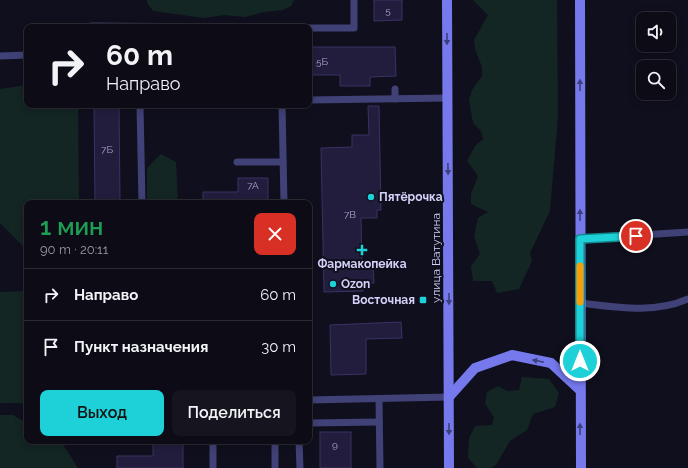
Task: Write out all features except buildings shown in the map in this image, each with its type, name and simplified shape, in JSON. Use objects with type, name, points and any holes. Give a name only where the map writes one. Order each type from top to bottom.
[{"type":"main road","name":"улица Ватутина","points":[[447,0],[449,468]]},
{"type":"main road","points":[[580,0],[581,468]]},
{"type":"main road","points":[[449,398],[475,368],[512,355],[551,363],[580,390]]},
{"type":"lane","points":[[312,28],[354,28],[354,0]]},
{"type":"lane","points":[[0,56],[24,55]]},
{"type":"lane","points":[[395,89],[395,99]]},
{"type":"lane","points":[[312,100],[448,98]]},
{"type":"lane","points":[[140,108],[142,200]]},
{"type":"lane","points":[[282,108],[284,200]]},
{"type":"lane","points":[[237,162],[283,162]]},
{"type":"lane","points":[[580,239],[688,232]]},
{"type":"lane","points":[[580,303],[621,307],[654,308],[676,304],[688,299]]},
{"type":"lane","points":[[312,400],[449,398]]},
{"type":"lane","points":[[379,399],[380,468]]},
{"type":"lane","points":[[312,423],[379,422]]},
{"type":"lane","points":[[213,444],[213,468]]},
{"type":"lane","points":[[275,444],[275,468]]},
{"type":"lane","points":[[299,444],[300,468]]},
{"type":"green space","points":[[147,0],[294,0],[291,6],[283,10],[264,12],[245,17],[224,15],[204,18],[153,11],[147,3]]},
{"type":"green space","points":[[473,0],[557,0],[558,117],[550,211],[530,253],[532,261],[519,289],[497,293],[492,281],[473,281],[471,266],[480,254],[474,236],[478,218],[488,212],[471,204],[471,194],[478,176],[467,161],[475,146],[483,139],[481,131],[473,123],[469,100],[472,90],[482,76],[482,67],[475,49],[474,40],[488,15]]},
{"type":"green space","points":[[24,85],[24,108],[78,108],[79,200],[24,200],[24,247],[0,223],[0,89]]},
{"type":"green space","points":[[161,154],[176,162],[178,200],[147,200],[147,168]]},
{"type":"green space","points":[[24,291],[24,403],[0,403],[0,292]]},
{"type":"green space","points":[[522,377],[549,379],[559,393],[555,407],[533,414],[527,430],[510,441],[496,465],[491,468],[477,468],[468,458],[469,438],[475,426],[492,425],[494,418],[485,403],[487,392],[498,386],[507,391],[519,390]]},
{"type":"green space","points":[[0,415],[13,415],[24,421],[24,444],[63,444],[78,468],[0,468]]},
{"type":"slow traffic","points":[[580,266],[580,302]]},
{"type":"place","name":"Пятёрочка","points":[[371,197]]},
{"type":"place","name":"Фармакопейка","points":[[362,250]]},
{"type":"place","name":"Ozon","points":[[333,284]]},
{"type":"place","name":"Восточная","points":[[423,300]]},
{"type":"route","points":[[580,361],[580,239],[636,236]]}]
